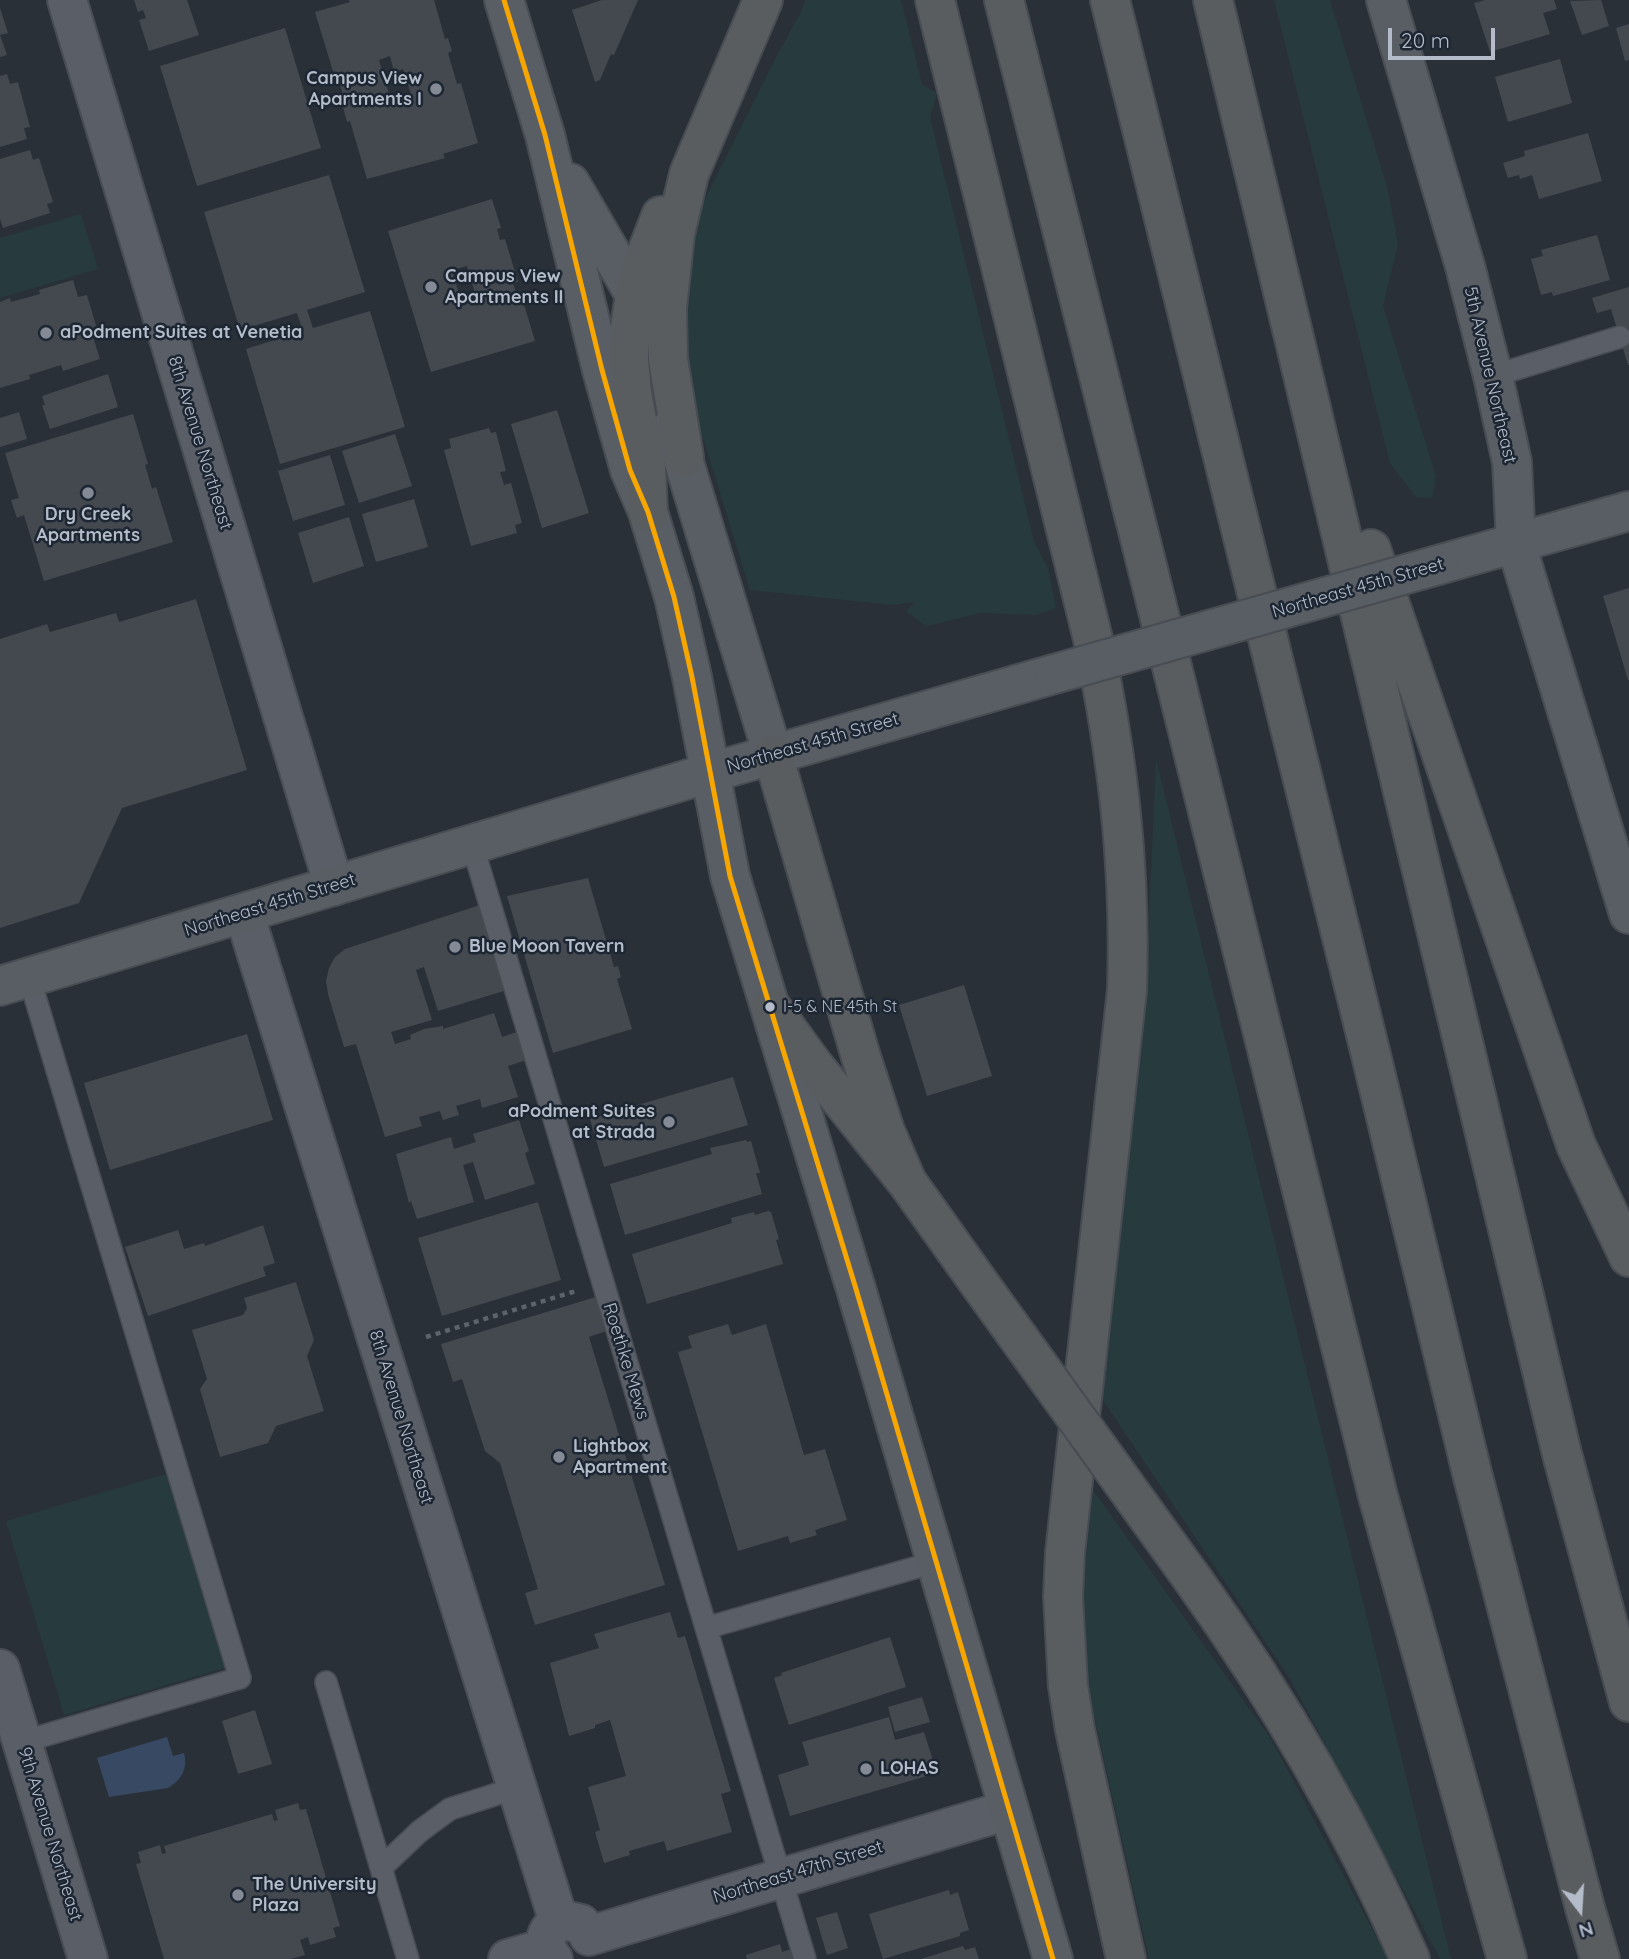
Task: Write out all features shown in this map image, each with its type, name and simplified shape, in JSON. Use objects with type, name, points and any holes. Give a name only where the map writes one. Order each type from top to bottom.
[{"type":"highway","points":[[684,457],[668,359],[667,308],[675,234],[689,174],[763,0]]},
{"type":"highway","points":[[935,0],[1093,639],[1107,704],[1123,816],[1129,932],[1127,990],[1065,1552],[1063,1597],[1065,1653],[1075,1731],[1126,1959]]},
{"type":"highway","points":[[1003,0],[1378,1496],[1507,1959]]},
{"type":"highway","points":[[1110,0],[1368,1041],[1472,1473],[1600,1959]]},
{"type":"highway","points":[[1213,0],[1562,1454],[1629,1702]]},
{"type":"highway","points":[[648,512],[646,468],[632,393],[629,360],[635,295],[657,222],[689,174]]},
{"type":"highway","points":[[1282,281],[1422,700],[1576,1145],[1629,1257]]},
{"type":"highway","points":[[773,755],[861,1057],[885,1130],[907,1182]]},
{"type":"highway","points":[[771,1007],[814,1066],[907,1182],[1194,1581],[1260,1678],[1321,1778],[1375,1882],[1410,1959]]},
{"type":"main road","points":[[504,0],[545,135],[602,370],[630,470],[648,512],[684,637],[730,876],[1053,1959]]},
{"type":"main road","name":"5th Avenue Northeast","points":[[1385,0],[1465,266],[1493,376],[1512,462],[1516,544],[1626,895]]},
{"type":"main road","points":[[545,135],[597,232],[635,295],[649,333],[661,393],[684,457],[773,755]]},
{"type":"main road","name":"Northeast 45th Street","points":[[14,982],[709,773],[1629,511]]},
{"type":"street","name":"8th Avenue Northeast","points":[[68,0],[334,886]]},
{"type":"street","name":"8th Avenue Northeast","points":[[244,913],[566,1945]]},
{"type":"street","name":"9th Avenue Northeast","points":[[0,1669],[88,1959]]},
{"type":"street","name":"Northeast 47th Street","points":[[508,1959],[566,1945],[781,1877],[1008,1810]]},
{"type":"lane","points":[[1493,376],[1620,337]]},
{"type":"lane","name":"Roethke Mews","points":[[472,844],[805,1959]]},
{"type":"lane","points":[[14,982],[240,1678],[22,1742]]},
{"type":"lane","points":[[706,1628],[936,1562]]},
{"type":"lane","points":[[326,1682],[408,1959]]},
{"type":"lane","points":[[381,1868],[420,1831],[450,1809],[516,1788]]},
{"type":"path","points":[[426,1337],[603,1283]]},
{"type":"green space","points":[[805,0],[901,0],[922,84],[937,93],[930,117],[1034,541],[1048,568],[1056,608],[1035,615],[980,613],[926,626],[906,611],[915,602],[893,605],[750,590],[695,412],[682,325],[692,225]]},
{"type":"green space","points":[[1274,0],[1330,0],[1388,190],[1398,244],[1383,306],[1436,476],[1432,498],[1416,497],[1390,463]]},
{"type":"green space","points":[[81,214],[98,269],[0,298],[0,238]]},
{"type":"green space","points":[[1156,759],[1451,1959],[1440,1959],[1289,1677],[1096,1390],[1147,963]]},
{"type":"green space","points":[[166,1474],[225,1668],[64,1715],[6,1521]]},
{"type":"green space","points":[[1093,1490],[1271,1739],[1388,1959],[1149,1959],[1086,1680],[1083,1585]]},
{"type":"water","points":[[167,1737],[173,1756],[184,1753],[183,1773],[177,1781],[168,1788],[109,1797],[97,1758]]},
{"type":"building","points":[[134,0],[187,0],[199,35],[149,51],[139,20],[146,18],[143,10],[138,12]]},
{"type":"building","name":"Campus View Apartments I","points":[[349,0],[434,0],[445,39],[448,38],[452,51],[448,53],[457,84],[461,83],[478,143],[443,154],[445,158],[367,179],[350,121],[347,122],[343,107],[346,106],[338,77],[335,78],[315,12],[350,2]],"holes":[[[390,56],[394,72],[403,69],[411,94],[391,100],[379,60]]]},
{"type":"building","points":[[602,0],[638,0],[614,55],[611,54],[600,80],[595,82],[572,10]]},
{"type":"building","points":[[1485,0],[1554,0],[1557,9],[1543,13],[1550,34],[1490,52],[1474,3]]},
{"type":"building","points":[[1601,0],[1609,26],[1582,35],[1570,1]]},
{"type":"building","points":[[0,8],[8,33],[0,35]]},
{"type":"building","points":[[1629,24],[1629,60],[1625,61],[1616,28]]},
{"type":"building","points":[[285,28],[321,148],[197,186],[160,66]]},
{"type":"building","points":[[0,35],[7,55],[0,57]]},
{"type":"building","points":[[1560,59],[1572,103],[1508,122],[1495,77]]},
{"type":"building","points":[[7,74],[10,84],[18,82],[30,127],[24,128],[27,139],[0,147],[0,76]]},
{"type":"building","points":[[1588,133],[1602,181],[1539,199],[1532,175],[1520,179],[1519,175],[1508,178],[1503,163],[1525,156],[1524,151]]},
{"type":"building","points":[[30,150],[33,160],[39,158],[53,202],[47,204],[50,213],[3,228],[0,219],[0,159]]},
{"type":"building","points":[[329,175],[365,292],[307,310],[313,328],[370,311],[405,427],[280,464],[246,349],[303,331],[297,313],[240,330],[204,212]]},
{"type":"building","name":"Campus View Apartments II","points":[[492,199],[501,228],[497,229],[500,240],[505,239],[518,282],[513,283],[516,293],[520,291],[535,341],[431,372],[388,231]],"holes":[[[467,266],[477,300],[462,304],[452,270]]]},
{"type":"building","points":[[1597,235],[1610,280],[1553,296],[1552,292],[1541,295],[1531,259],[1543,256],[1541,250]]},
{"type":"building","name":"aPodment Suites at Venetia","points":[[73,280],[78,297],[87,295],[97,329],[91,331],[100,359],[63,371],[61,365],[29,375],[30,379],[0,388],[0,302],[10,298],[11,302],[40,294],[39,290]]},
{"type":"building","points":[[1629,287],[1628,365],[1611,309],[1597,313],[1592,298]]},
{"type":"building","points":[[108,374],[118,407],[50,429],[42,405],[45,405],[42,396]]},
{"type":"building","points":[[557,410],[589,513],[542,528],[511,424]]},
{"type":"building","points":[[19,412],[27,439],[0,447],[0,418]]},
{"type":"building","name":"Dry Creek Apartments","points":[[133,414],[148,464],[145,465],[152,489],[156,487],[173,542],[44,581],[24,515],[17,518],[11,500],[19,498],[5,453]]},
{"type":"building","points":[[489,428],[491,433],[496,432],[506,471],[500,472],[504,485],[511,483],[522,523],[515,525],[517,533],[471,546],[444,450],[451,448],[449,439]]},
{"type":"building","points":[[395,434],[412,486],[359,503],[342,451]]},
{"type":"building","points":[[330,455],[345,505],[293,521],[278,471]]},
{"type":"building","points":[[414,499],[428,547],[376,562],[362,514]]},
{"type":"building","points":[[349,517],[364,566],[313,583],[298,533]]},
{"type":"building","points":[[1629,588],[1629,680],[1628,680],[1603,596]]},
{"type":"building","points":[[196,599],[247,770],[122,808],[79,903],[0,928],[0,639],[47,624],[50,632],[116,613],[119,622]]},
{"type":"building","points":[[588,878],[614,967],[618,966],[621,977],[617,979],[632,1029],[553,1053],[507,896]]},
{"type":"building","points":[[480,905],[507,990],[438,1011],[424,967],[416,970],[432,1020],[391,1032],[395,1044],[411,1039],[410,1035],[424,1029],[443,1026],[443,1029],[494,1013],[502,1037],[517,1032],[526,1060],[508,1066],[518,1097],[482,1108],[480,1099],[456,1106],[459,1115],[443,1120],[440,1111],[419,1117],[422,1126],[385,1137],[356,1044],[344,1047],[328,994],[326,981],[329,968],[335,957],[345,949]]},
{"type":"building","points":[[964,985],[992,1076],[927,1096],[899,1005]]},
{"type":"building","points":[[247,1034],[273,1120],[110,1170],[84,1083]]},
{"type":"building","name":"aPodment Suites at Strada","points":[[733,1077],[748,1125],[604,1167],[590,1119]]},
{"type":"building","points":[[519,1120],[529,1151],[525,1153],[535,1184],[485,1200],[473,1162],[463,1165],[474,1202],[417,1219],[411,1201],[409,1203],[396,1154],[451,1137],[454,1149],[476,1142],[473,1134]]},
{"type":"building","points":[[751,1141],[760,1173],[756,1173],[762,1194],[625,1235],[610,1184],[712,1154],[710,1148]]},
{"type":"building","points":[[538,1202],[561,1280],[442,1316],[418,1238]]},
{"type":"building","points":[[771,1212],[779,1239],[776,1240],[783,1264],[647,1304],[632,1254],[732,1223],[731,1218]]},
{"type":"building","points":[[263,1225],[275,1263],[263,1267],[266,1276],[148,1316],[125,1247],[178,1230],[184,1249],[204,1243],[205,1246]]},
{"type":"building","points":[[296,1282],[314,1340],[307,1356],[324,1411],[276,1426],[268,1443],[220,1457],[200,1389],[207,1379],[192,1330],[243,1315],[247,1308],[244,1298]]},
{"type":"building","name":"Lightbox Apartment","points":[[599,1296],[609,1330],[589,1337],[665,1585],[535,1625],[525,1593],[538,1589],[500,1463],[485,1451],[462,1379],[453,1382],[441,1344]]},
{"type":"building","points":[[728,1324],[732,1335],[766,1324],[804,1455],[825,1449],[847,1520],[815,1530],[817,1535],[790,1543],[788,1536],[738,1551],[678,1352],[692,1348],[688,1336]]},
{"type":"building","points":[[670,1612],[678,1638],[685,1636],[731,1791],[721,1794],[732,1832],[667,1851],[664,1841],[629,1851],[630,1855],[604,1863],[595,1832],[600,1830],[588,1787],[626,1776],[610,1720],[569,1736],[550,1663],[599,1648],[594,1634]]},
{"type":"building","points":[[890,1637],[906,1687],[789,1725],[774,1678],[782,1675],[781,1673]]},
{"type":"building","points":[[922,1697],[930,1722],[895,1732],[888,1707]]},
{"type":"building","points":[[255,1710],[272,1764],[238,1774],[222,1721]]},
{"type":"building","name":"LOHAS","points":[[889,1717],[895,1740],[924,1732],[937,1773],[790,1816],[778,1775],[809,1765],[802,1742]]},
{"type":"building","name":"The University Plaza","points":[[298,1803],[300,1810],[306,1809],[340,1926],[333,1928],[336,1937],[310,1945],[308,1937],[300,1940],[305,1955],[291,1959],[164,1959],[136,1864],[141,1863],[138,1852],[160,1845],[162,1854],[166,1853],[164,1846],[272,1814],[274,1821],[278,1820],[275,1810]]},
{"type":"building","points":[[949,1890],[950,1895],[958,1892],[969,1930],[960,1933],[960,1936],[883,1959],[869,1914]]},
{"type":"building","points":[[837,1912],[848,1948],[827,1955],[816,1918]]},
{"type":"building","points":[[780,1944],[782,1952],[798,1947],[802,1959],[747,1959],[746,1955]]},
{"type":"building","points":[[963,1946],[965,1950],[975,1947],[979,1959],[921,1959]]},
{"type":"transit line","points":[[504,0],[545,135],[602,370],[630,470],[648,512],[674,597],[730,876],[856,1289],[1053,1959]]},
{"type":"place","name":"Campus View Apartments I","points":[[436,89]]},
{"type":"place","name":"Campus View Apartments II","points":[[431,287]]},
{"type":"place","name":"aPodment Suites at Venetia","points":[[46,333]]},
{"type":"place","name":"Dry Creek Apartments","points":[[88,493]]},
{"type":"place","name":"Blue Moon Tavern","points":[[455,947]]},
{"type":"place","name":"I-5 & NE 45th St","points":[[770,1007]]},
{"type":"place","name":"aPodment Suites at Strada","points":[[669,1122]]},
{"type":"place","name":"Lightbox Apartment","points":[[559,1457]]},
{"type":"place","name":"LOHAS","points":[[866,1769]]},
{"type":"place","name":"The University Plaza","points":[[238,1895]]}]
